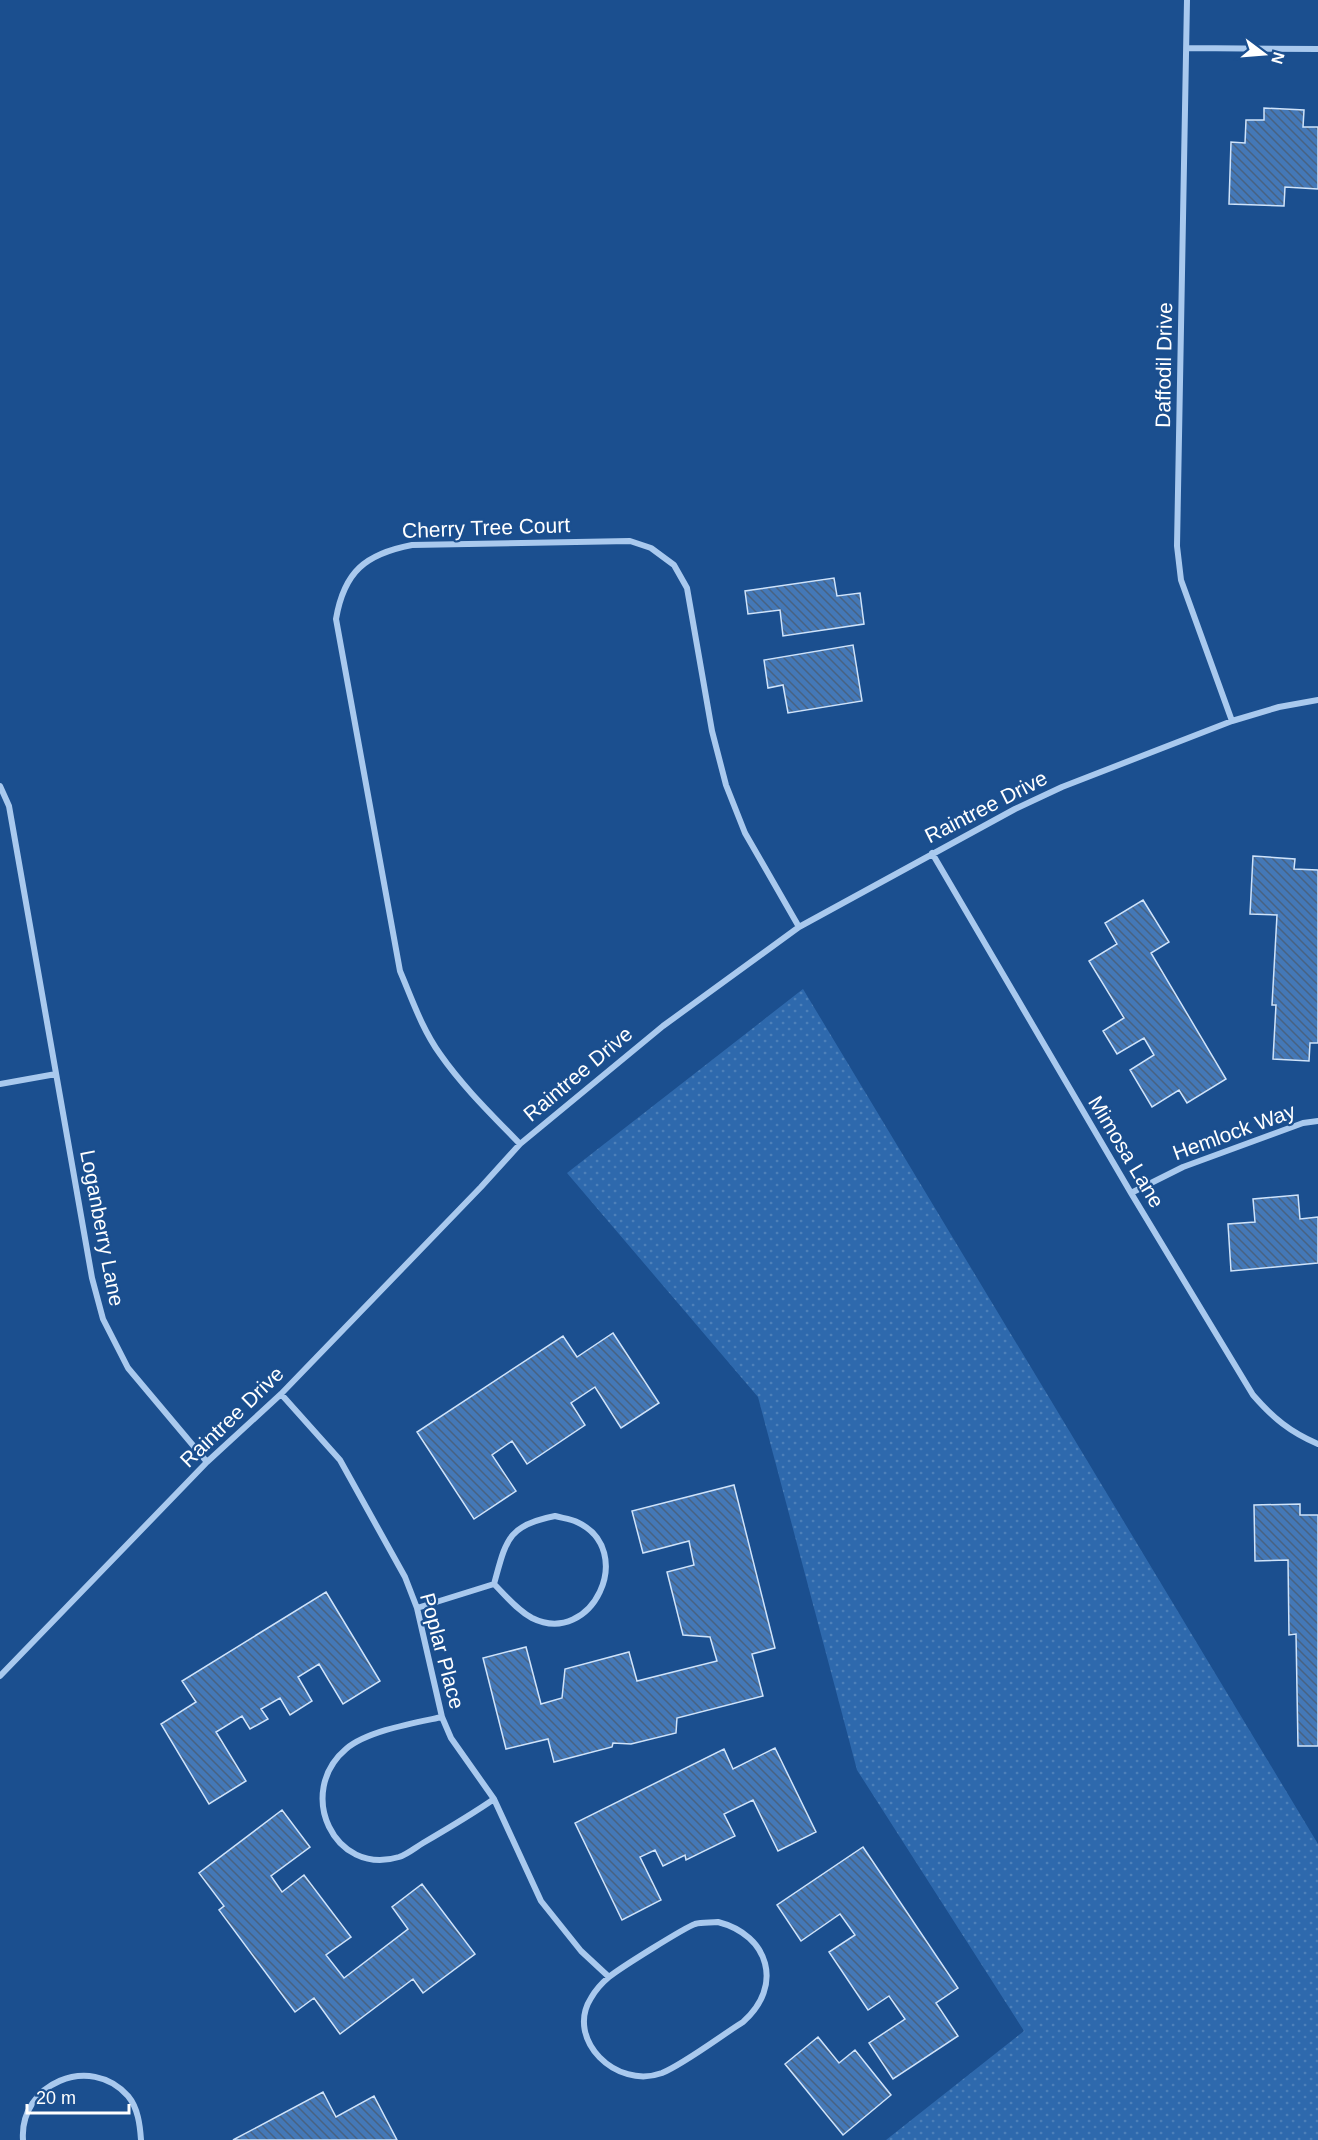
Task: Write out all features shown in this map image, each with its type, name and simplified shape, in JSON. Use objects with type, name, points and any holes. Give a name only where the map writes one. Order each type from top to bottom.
[{"type":"street","name":"Daffodil Drive","points":[[1187,0],[1177,546],[1181,580],[1232,721]]},
{"type":"street","points":[[1187,48],[1318,49]]},
{"type":"street","name":"Cherry Tree Court","points":[[520,1144],[469,1092],[439,1054],[421,1021],[400,971],[336,619],[340,596],[351,576],[368,560],[389,549],[412,545],[630,541],[651,548],[674,565],[687,588],[712,731],[726,785],[745,833],[799,927]]},
{"type":"street","name":"Raintree Drive","points":[[0,1676],[207,1462],[281,1394],[482,1187],[520,1144],[663,1026],[799,927],[1015,809],[1062,787],[1232,721],[1318,700]]},
{"type":"street","name":"Loganberry Lane","points":[[0,786],[9,806],[92,1278],[103,1319],[128,1368],[207,1462]]},
{"type":"street","name":"Mimosa Lane","points":[[932,854],[1131,1193],[1253,1395],[1273,1418],[1293,1433],[1318,1444]]},
{"type":"street","points":[[0,1084],[56,1074]]},
{"type":"street","name":"Hemlock Way","points":[[1131,1193],[1184,1167],[1303,1123],[1318,1121]]},
{"type":"street","name":"Poplar Place","points":[[281,1394],[340,1461],[405,1577],[417,1608],[441,1717],[451,1738],[494,1799],[541,1901],[581,1951],[609,1977]]},
{"type":"street","points":[[555,1516],[578,1522],[592,1533],[602,1548],[606,1566],[604,1588],[591,1608],[572,1620],[549,1623],[534,1619],[519,1609],[494,1584],[504,1545],[516,1530],[531,1520],[555,1516]]},
{"type":"street","points":[[417,1608],[494,1584]]},
{"type":"street","points":[[441,1717],[360,1740],[346,1749],[328,1769],[322,1786],[322,1805],[326,1823],[339,1843],[359,1855],[376,1859],[400,1857],[494,1799]]},
{"type":"street","points":[[718,1922],[735,1927],[754,1941],[765,1962],[767,1979],[764,1996],[755,2012],[743,2022],[662,2073],[638,2077],[615,2071],[600,2060],[590,2045],[585,2028],[586,2010],[590,1998],[609,1977],[694,1924],[718,1922]]},
{"type":"street","points":[[23,2140],[22,2131],[29,2109],[43,2090],[58,2080],[88,2075],[110,2081],[128,2096],[138,2116],[141,2140]]},
{"type":"shaded area","points":[[803,989],[1318,1844],[1318,2140],[886,2140],[1024,2031],[857,1770],[758,1397],[567,1173]]},
{"type":"building","points":[[1264,108],[1304,110],[1303,127],[1318,127],[1318,189],[1285,187],[1284,206],[1229,204],[1231,142],[1245,143],[1246,120],[1264,120]]},
{"type":"building","points":[[834,578],[837,596],[860,593],[864,624],[783,636],[780,610],[748,614],[745,591]]},
{"type":"building","points":[[853,645],[862,701],[788,713],[783,685],[768,688],[764,660]]},
{"type":"building","points":[[1253,856],[1295,859],[1294,869],[1318,870],[1318,1043],[1310,1043],[1309,1061],[1273,1059],[1276,1005],[1272,1005],[1277,915],[1250,914]]},
{"type":"building","points":[[1143,900],[1169,942],[1151,953],[1226,1079],[1187,1103],[1179,1090],[1152,1107],[1130,1070],[1154,1055],[1144,1038],[1117,1054],[1103,1031],[1124,1018],[1089,961],[1117,944],[1105,923]]},
{"type":"building","points":[[1298,1195],[1300,1219],[1318,1217],[1318,1263],[1231,1271],[1228,1224],[1255,1222],[1253,1199]]},
{"type":"building","points":[[613,1333],[659,1403],[621,1428],[595,1387],[571,1403],[585,1425],[527,1464],[512,1441],[492,1455],[516,1491],[474,1519],[417,1432],[563,1336],[577,1357]]},
{"type":"building","points":[[734,1485],[775,1648],[752,1654],[763,1696],[677,1718],[676,1733],[631,1744],[613,1743],[612,1747],[554,1762],[548,1739],[506,1749],[483,1658],[526,1647],[541,1704],[562,1698],[565,1669],[629,1652],[637,1681],[717,1661],[710,1637],[683,1635],[667,1572],[694,1565],[689,1541],[643,1553],[632,1511]]},
{"type":"building","points":[[1300,1504],[1300,1515],[1318,1515],[1318,1746],[1298,1746],[1296,1634],[1289,1635],[1288,1560],[1255,1561],[1254,1505]]},
{"type":"building","points":[[326,1592],[380,1681],[343,1704],[319,1664],[298,1677],[312,1701],[290,1715],[280,1698],[261,1709],[268,1719],[250,1729],[242,1716],[216,1732],[246,1781],[209,1804],[161,1724],[196,1702],[182,1681]]},
{"type":"building","points":[[775,1748],[816,1832],[778,1851],[753,1800],[724,1814],[735,1836],[686,1860],[685,1855],[663,1866],[655,1850],[640,1857],[661,1900],[622,1920],[575,1823],[724,1749],[733,1769]]},
{"type":"building","points":[[282,1810],[310,1847],[271,1876],[282,1892],[304,1875],[351,1937],[326,1955],[344,1978],[408,1929],[392,1907],[422,1884],[475,1954],[423,1993],[413,1979],[340,2034],[314,1998],[295,2012],[219,1910],[224,1906],[199,1873]]},
{"type":"building","points":[[863,1847],[958,1988],[936,2003],[958,2036],[893,2079],[869,2043],[905,2019],[889,1996],[868,2010],[829,1952],[855,1935],[840,1914],[801,1941],[777,1905]]},
{"type":"building","points":[[818,2037],[839,2063],[855,2050],[891,2095],[843,2135],[785,2064]]},
{"type":"building","points":[[323,2092],[336,2117],[374,2096],[397,2140],[233,2140]]}]
